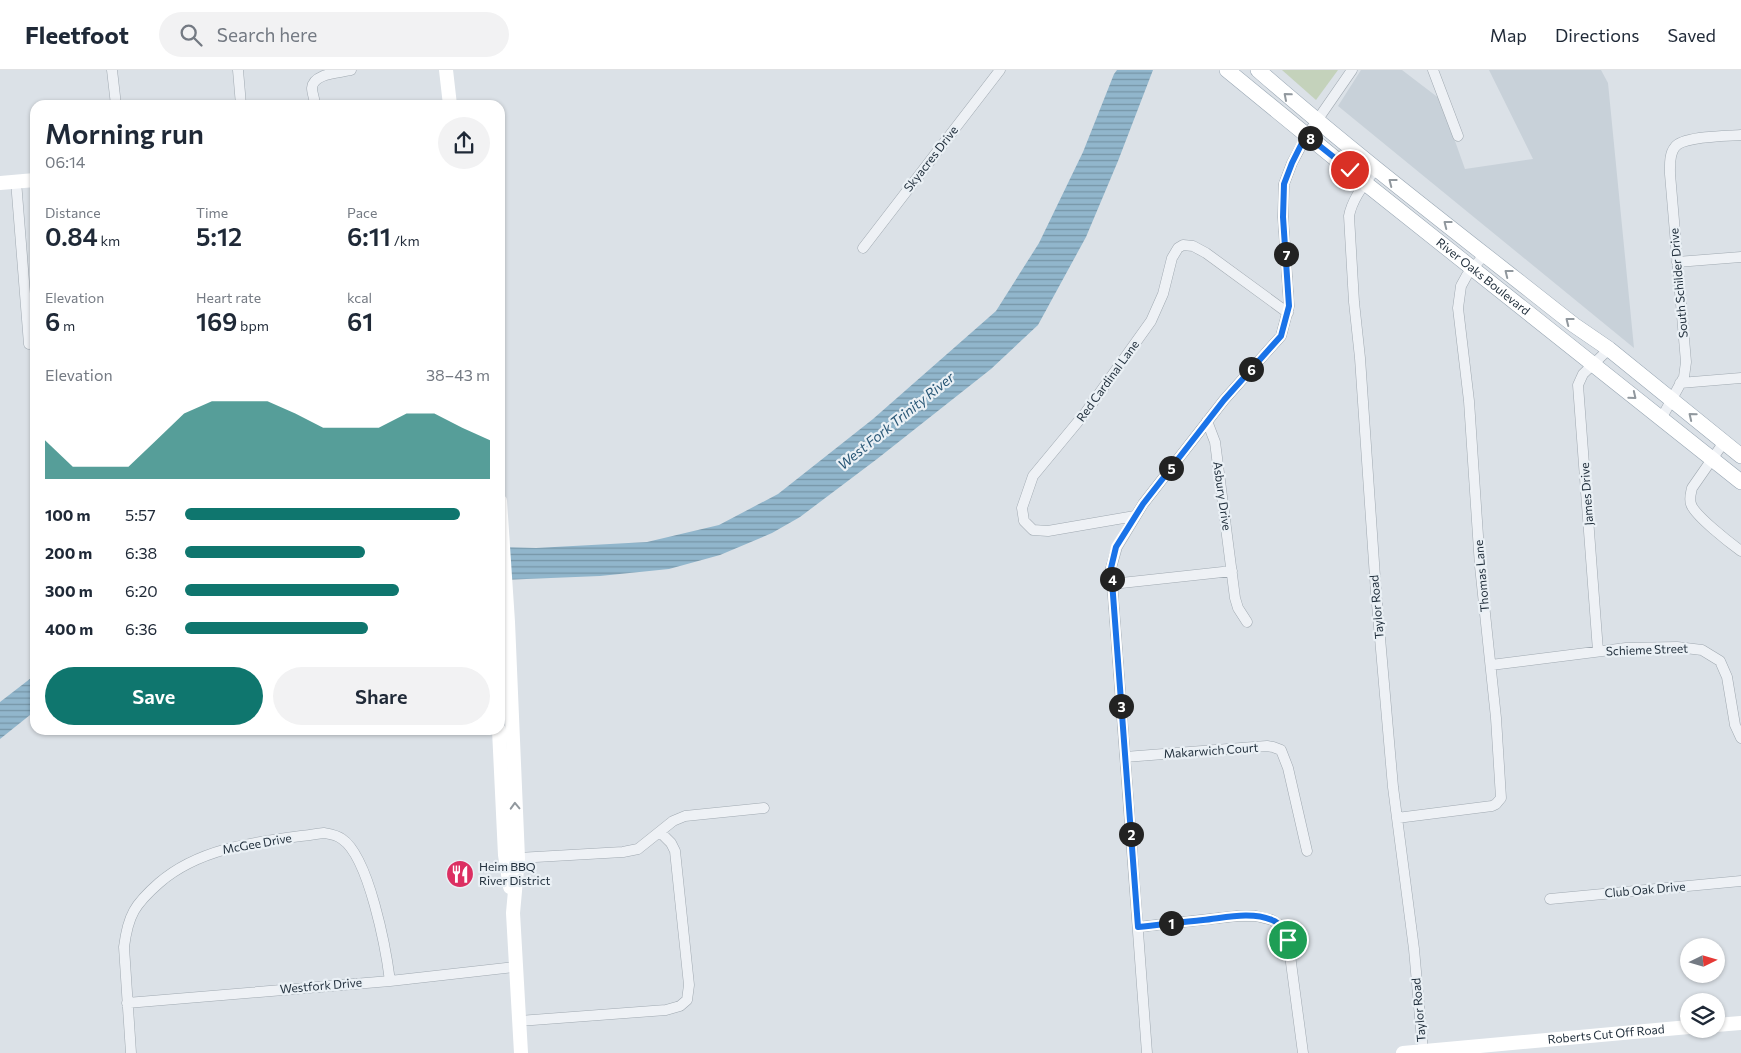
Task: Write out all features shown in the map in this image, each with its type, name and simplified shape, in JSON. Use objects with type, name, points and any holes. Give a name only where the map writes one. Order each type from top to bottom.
[{"type":"main road","points":[[446,70],[449,100]]},
{"type":"main road","name":"River Oaks Boulevard","points":[[1227,70],[1741,482]]},
{"type":"main road","name":"River Oaks Boulevard","points":[[1258,70],[1316,121],[1376,169],[1574,325],[1609,349],[1741,456]]},
{"type":"main road","points":[[0,182],[30,180]]},
{"type":"main road","points":[[505,578],[508,622],[510,828],[505,855],[513,907],[521,1053]]},
{"type":"main road","points":[[500,735],[510,828],[518,858],[513,907]]},
{"type":"main road","points":[[1725,1024],[1741,1022]]},
{"type":"main road","name":"Roberts Cut Off Road","points":[[1403,1053],[1680,1028]]},
{"type":"street","points":[[112,70],[115,100]]},
{"type":"street","points":[[238,70],[241,100]]},
{"type":"street","points":[[314,100],[312,88],[315,81],[327,74],[351,70]]},
{"type":"street","name":"Skyacres Drive","points":[[863,248],[1000,70]]},
{"type":"street","points":[[1147,1053],[1111,568],[1116,547],[1135,516],[1224,400],[1281,336],[1289,306],[1284,184],[1306,135],[1352,70]]},
{"type":"street","points":[[1433,70],[1458,136]]},
{"type":"street","name":"South Schilder Drive","points":[[1661,419],[1684,377],[1686,362],[1670,174],[1671,154],[1678,144],[1685,140],[1741,135]]},
{"type":"street","name":"Taylor Road","points":[[1376,169],[1365,182],[1350,209],[1349,216],[1376,592],[1393,787],[1414,949],[1423,1051]]},
{"type":"street","points":[[16,181],[29,344]]},
{"type":"street","name":"Red Cardinal Lane","points":[[1135,516],[1048,531],[1033,530],[1024,521],[1022,508],[1033,476],[1086,412],[1151,321],[1163,294],[1172,258],[1178,248],[1183,245],[1193,246],[1206,253],[1288,313]]},
{"type":"street","name":"Thomas Lane","points":[[1397,818],[1492,806],[1501,798],[1496,718],[1480,566],[1469,401],[1458,308],[1461,286],[1485,254]]},
{"type":"street","points":[[1677,262],[1741,257]]},
{"type":"street","name":"James Drive","points":[[1598,651],[1578,385],[1583,374],[1609,349]]},
{"type":"street","points":[[1680,383],[1741,378]]},
{"type":"street","name":"Asbury Drive","points":[[1207,421],[1215,442],[1238,608],[1247,622]]},
{"type":"street","points":[[1724,442],[1692,488],[1690,494],[1691,504],[1702,518],[1741,551]]},
{"type":"street","points":[[1112,584],[1232,571]]},
{"type":"street","name":"Schieme Street","points":[[1491,664],[1626,648],[1677,647],[1702,650],[1720,661],[1727,677],[1735,725],[1741,738]]},
{"type":"street","name":"Makarwich Court","points":[[1125,757],[1267,746],[1273,746],[1281,750],[1288,768],[1307,851]]},
{"type":"street","points":[[518,858],[623,852],[638,849],[673,820],[685,816],[764,808]]},
{"type":"street","points":[[519,1021],[666,1010],[680,1006],[688,1000],[689,985],[675,851],[671,842],[660,832]]},
{"type":"street","name":"McGee Drive","points":[[130,1053],[124,947],[126,932],[134,909],[140,899],[169,874],[188,862],[218,850],[324,833],[344,839],[356,855],[376,907],[387,955],[390,981]]},
{"type":"street","name":"Club Oak Drive","points":[[1550,899],[1741,881]]},
{"type":"street","points":[[1138,927],[1237,916],[1256,916],[1272,920],[1282,927],[1288,940],[1302,1053]]},
{"type":"street","name":"Westfork Drive","points":[[127,1003],[390,981],[515,967]]},
{"type":"shaded area","points":[[1361,70],[1402,70],[1440,99],[1465,169],[1533,159],[1489,70],[1601,70],[1608,83],[1634,348],[1338,106]]},
{"type":"green space","points":[[1282,70],[1338,70],[1316,100]]},
{"type":"water","name":"West Fork Trinity River","points":[[1117,70],[1153,70],[1086,237],[1038,325],[991,369],[800,517],[772,533],[720,555],[669,569],[600,576],[505,580],[505,547],[536,548],[647,542],[719,525],[778,494],[873,419],[996,311],[1039,243],[1083,152]]},
{"type":"water","points":[[30,679],[30,715],[0,739],[0,702]]},
{"type":"place","name":"Heim BBQ River District","points":[[460,874]]},
{"type":"route","points":[[1288,940],[1282,927],[1272,920],[1256,916],[1237,916],[1138,927],[1111,568],[1116,547],[1143,504],[1224,400],[1281,336],[1289,306],[1283,217],[1284,184],[1306,135],[1350,170]]}]
